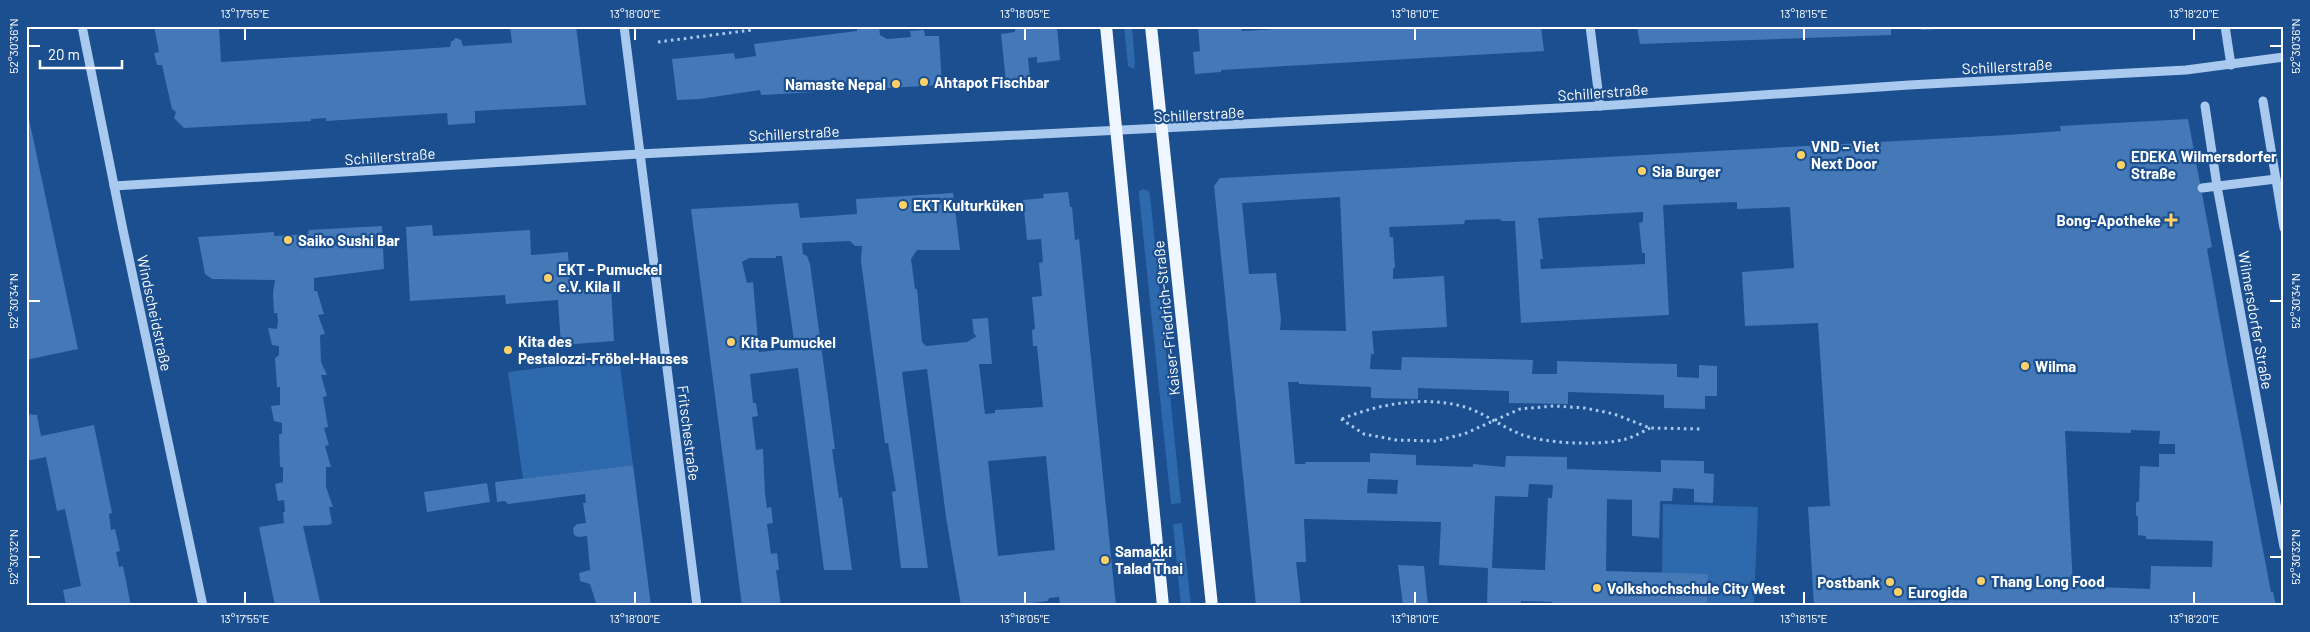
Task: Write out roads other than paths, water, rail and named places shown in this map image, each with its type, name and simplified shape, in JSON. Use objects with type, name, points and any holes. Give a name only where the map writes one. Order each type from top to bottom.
[{"type":"main road","name":"Kaiser-Friedrich-Straße","points":[[1106,26],[1163,606]]},
{"type":"main road","name":"Kaiser-Friedrich-Straße","points":[[1151,26],[1212,606]]},
{"type":"street","name":"Windscheidstraße","points":[[82,26],[203,606]]},
{"type":"street","name":"Fritschestraße","points":[[624,26],[697,606]]},
{"type":"street","points":[[1590,26],[1600,106]]},
{"type":"street","points":[[2225,26],[2231,65]]},
{"type":"street","name":"Schillerstraße","points":[[114,186],[639,154],[1117,132],[1600,106],[1909,85],[2186,70],[2284,57]]},
{"type":"street","points":[[2263,101],[2284,228]]},
{"type":"street","name":"Wilmersdorfer Straße","points":[[2205,106],[2217,186],[2284,547]]},
{"type":"street","points":[[2202,188],[2276,179]]},
{"type":"place","name":"Ahtapot Fischbar","points":[[924,82]]},
{"type":"place","name":"Namaste Nepal","points":[[896,84]]},
{"type":"place","name":"VND – Viet Next Door","points":[[1801,155]]},
{"type":"place","name":"EDEKA Wilmersdorfer Straße","points":[[2121,165]]},
{"type":"place","name":"Sia Burger","points":[[1642,171]]},
{"type":"place","name":"EKT Kulturküken","points":[[903,205]]},
{"type":"place","name":"Bong-Apotheke","points":[[2171,220]]},
{"type":"place","name":"Saiko Sushi Bar","points":[[288,240]]},
{"type":"place","name":"EKT - Pumuckel e.V. Kila II","points":[[548,278]]},
{"type":"place","name":"Kita Pumuckel","points":[[731,342]]},
{"type":"place","name":"Kita des Pestalozzi-Fröbel-Hauses","points":[[508,350]]},
{"type":"place","name":"Wilma","points":[[2025,366]]},
{"type":"place","name":"Samakki Talad Thai","points":[[1105,560]]},
{"type":"place","name":"Thang Long Food","points":[[1981,581]]},
{"type":"place","name":"Postbank","points":[[1890,582]]},
{"type":"place","name":"Volkshochschule City West","points":[[1597,588]]},
{"type":"place","name":"Eurogida","points":[[1898,592]]}]
